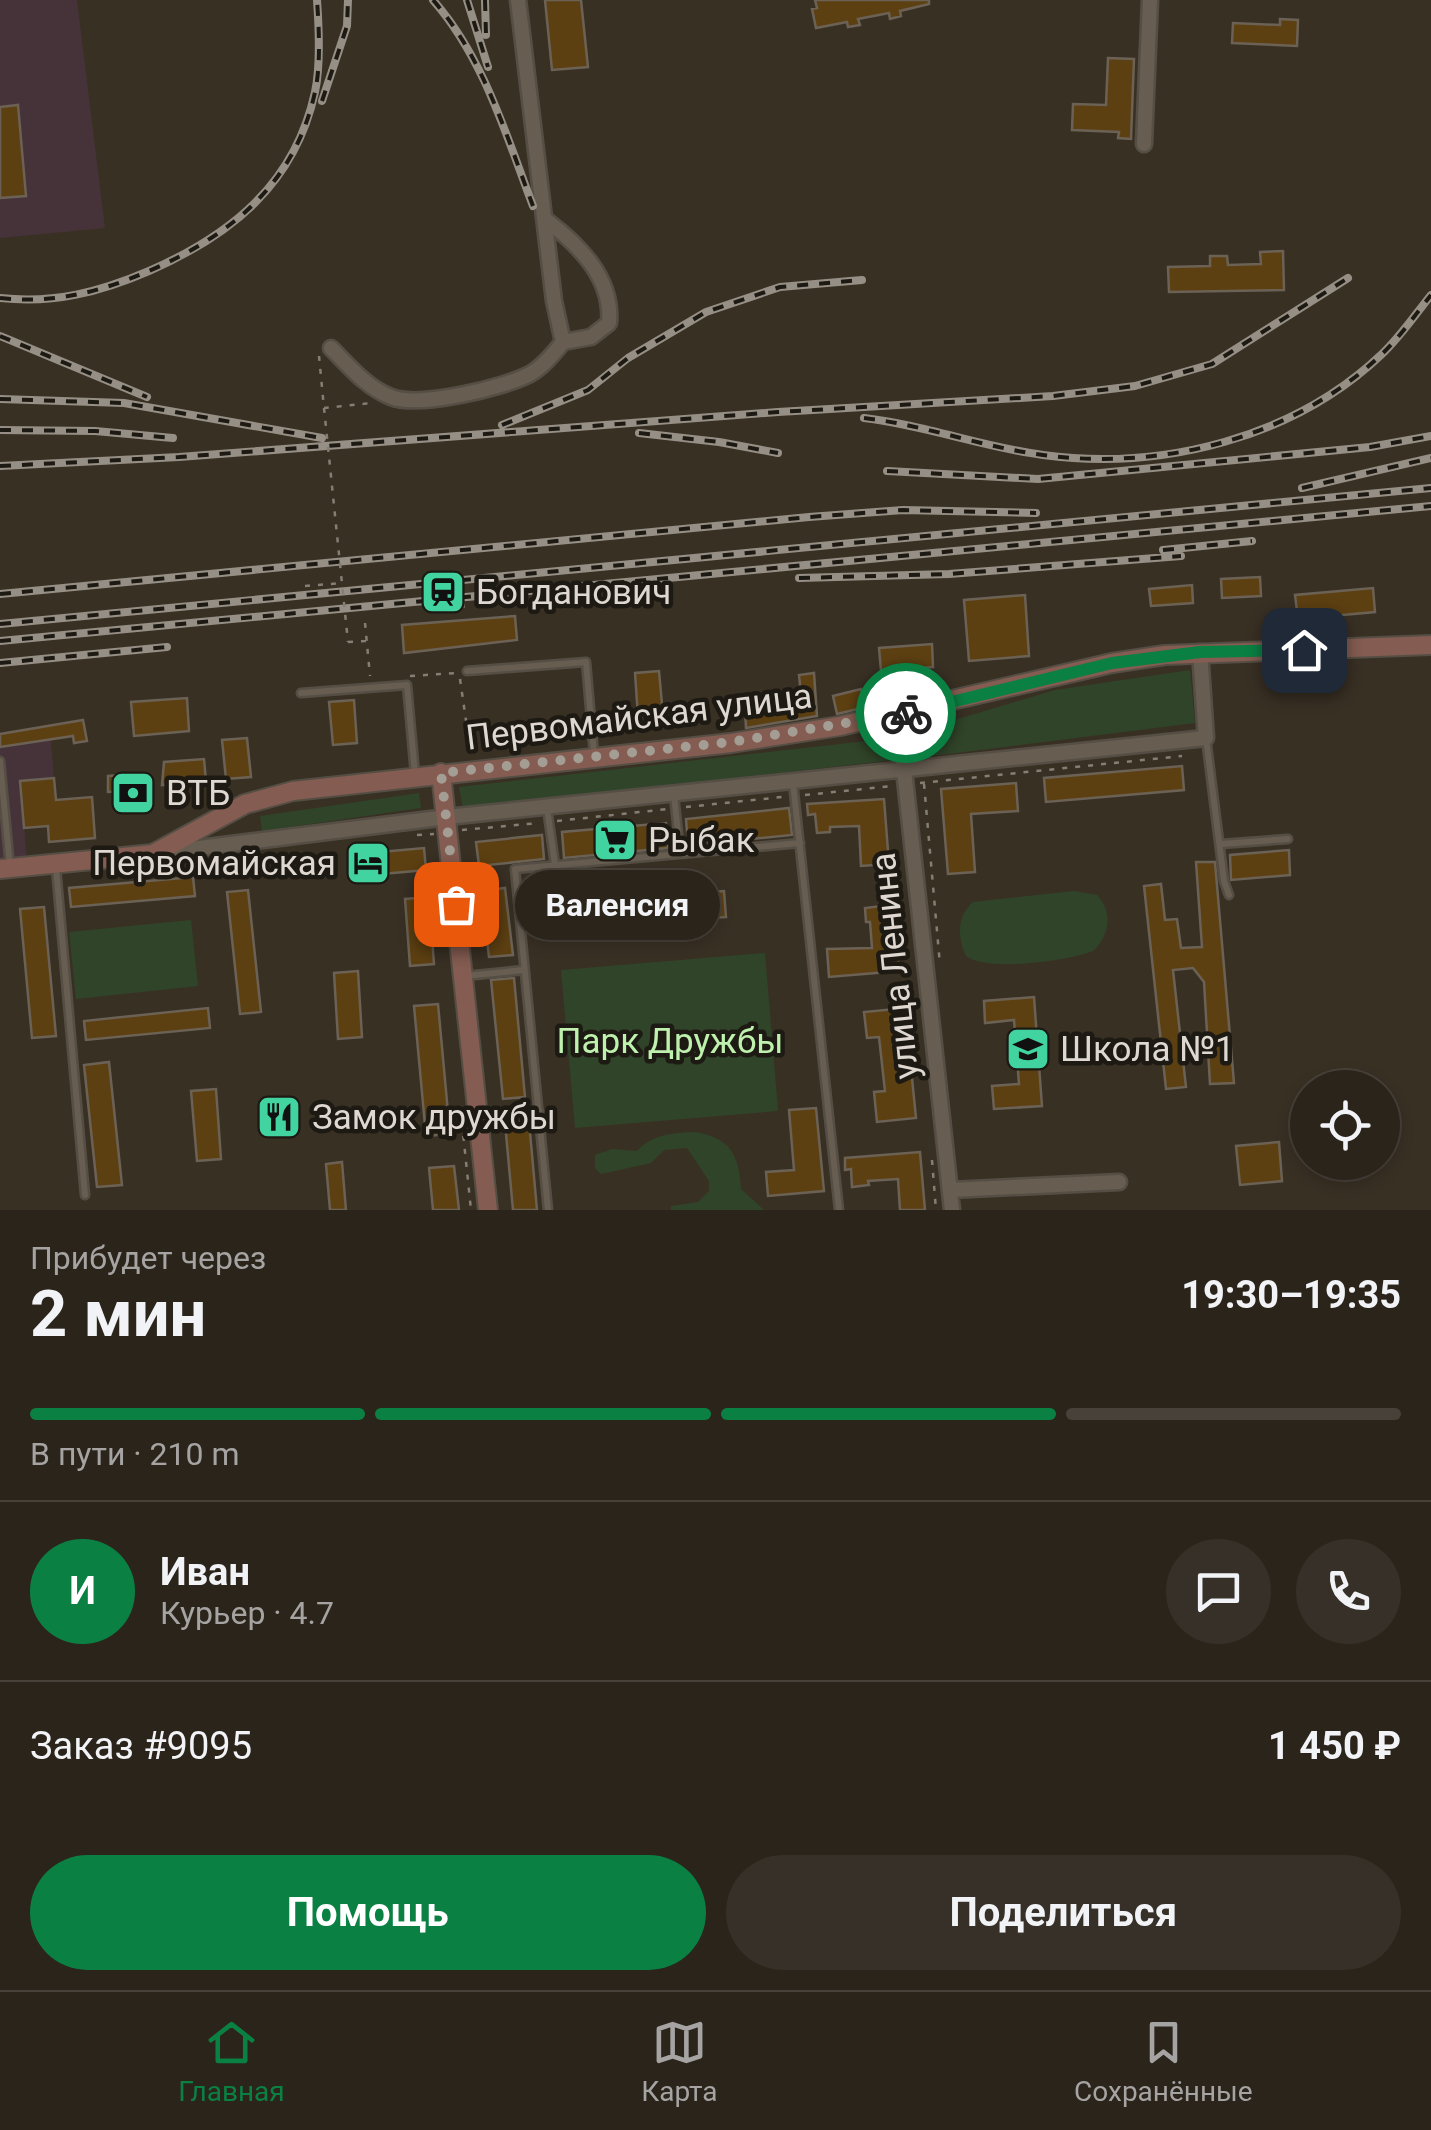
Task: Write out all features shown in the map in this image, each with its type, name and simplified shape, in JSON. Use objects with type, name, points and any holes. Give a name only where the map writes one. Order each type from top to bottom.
[{"type":"main road","name":"Первомайская улица","points":[[5,869],[153,854],[245,804],[292,791],[731,742],[898,714],[1112,663],[1200,652],[1431,645]]},
{"type":"main road","points":[[441,773],[488,1210]]},
{"type":"street","points":[[518,0],[554,301],[563,342]]},
{"type":"street","points":[[1144,144],[1150,0]]},
{"type":"street","points":[[325,352],[372,388],[396,400],[433,398],[498,386],[532,373],[563,342],[592,337],[610,322],[611,302],[596,270],[573,241],[546,220]]},
{"type":"street","points":[[1200,652],[1206,738]]},
{"type":"street","name":"улица Ленина","points":[[898,714],[952,1210]]},
{"type":"street","name":"Первомайская улица","points":[[153,854],[905,777],[1206,738]]},
{"type":"street","points":[[950,1190],[1119,1182]]},
{"type":"lane","points":[[463,672],[586,662],[594,755]]},
{"type":"lane","points":[[301,693],[407,685],[415,776]]},
{"type":"lane","points":[[1206,738],[1224,881],[1229,894]]},
{"type":"lane","points":[[0,760],[5,869]]},
{"type":"lane","points":[[794,789],[839,1210]]},
{"type":"lane","points":[[674,801],[680,852]]},
{"type":"lane","points":[[548,815],[555,865]]},
{"type":"lane","points":[[1221,844],[1288,838]]},
{"type":"lane","points":[[548,1210],[515,868],[800,843]]},
{"type":"lane","points":[[55,865],[85,1195]]},
{"type":"lane","points":[[464,976],[524,970]]},
{"type":"lane","points":[[478,1117],[538,1111]]},
{"type":"path","points":[[325,352],[324,408],[348,642],[367,640]]},
{"type":"path","points":[[324,408],[372,403]]},
{"type":"path","points":[[461,577],[464,613]]},
{"type":"path","points":[[306,586],[342,583]]},
{"type":"path","points":[[366,623],[370,679]]},
{"type":"path","points":[[406,676],[463,672],[473,769]]},
{"type":"path","points":[[416,836],[448,824],[905,777],[924,782],[1182,756]]},
{"type":"path","points":[[924,782],[941,977]]},
{"type":"shaded area","points":[[0,0],[77,0],[105,228],[0,238]]},
{"type":"shaded area","points":[[83,720],[87,741],[74,743],[72,736],[51,740],[54,779],[20,782],[27,861],[0,864],[0,734]]},
{"type":"green space","points":[[1190,670],[1195,723],[924,757],[921,730],[1055,690]]},
{"type":"green space","points":[[875,740],[893,747],[894,760],[463,809],[459,787]]},
{"type":"green space","points":[[419,793],[421,808],[262,831],[260,816]]},
{"type":"green space","points":[[1074,891],[1097,895],[1106,909],[1106,931],[1093,951],[1009,964],[976,961],[966,956],[960,927],[973,902]]},
{"type":"green space","points":[[191,920],[198,986],[76,999],[69,932]]},
{"type":"green space","name":"Парк Дружбы","points":[[765,953],[778,1111],[575,1128],[561,970]]},
{"type":"green space","points":[[695,1132],[724,1143],[735,1157],[741,1189],[764,1210],[671,1210],[671,1206],[698,1202],[709,1191],[709,1181],[687,1148],[664,1150],[651,1163],[601,1174],[595,1168],[595,1155],[612,1149],[637,1151],[656,1138]]},
{"type":"building","points":[[545,0],[581,0],[588,67],[552,70]]},
{"type":"building","points":[[815,0],[929,0],[929,4],[900,11],[901,16],[890,19],[889,13],[858,19],[860,25],[848,27],[847,22],[816,28],[812,9],[817,8]]},
{"type":"building","points":[[1280,19],[1298,20],[1297,46],[1232,43],[1233,23],[1280,25]]},
{"type":"building","points":[[1108,58],[1134,59],[1131,139],[1118,138],[1119,132],[1072,130],[1073,104],[1106,105]]},
{"type":"building","points":[[18,105],[26,196],[0,198],[0,107]]},
{"type":"building","points":[[1283,251],[1284,290],[1169,292],[1168,267],[1210,266],[1210,256],[1227,256],[1228,265],[1261,264],[1260,252]]},
{"type":"building","points":[[1260,577],[1261,596],[1222,598],[1221,579]]},
{"type":"building","points":[[1192,585],[1193,603],[1151,606],[1149,589]]},
{"type":"building","points":[[1373,588],[1375,612],[1298,619],[1295,595]]},
{"type":"building","points":[[1025,595],[1029,656],[969,661],[964,600]]},
{"type":"building","name":"Богданович","points":[[515,616],[517,640],[404,653],[402,625]]},
{"type":"building","points":[[932,644],[933,667],[881,671],[879,648]]},
{"type":"building","points":[[659,671],[663,715],[638,717],[635,673]]},
{"type":"building","points":[[814,673],[817,716],[746,728],[745,708],[802,705],[799,675]]},
{"type":"building","points":[[861,689],[866,707],[837,714],[833,696]]},
{"type":"building","points":[[187,698],[189,731],[134,736],[131,702]]},
{"type":"building","points":[[354,700],[357,743],[333,745],[329,702]]},
{"type":"building","points":[[83,720],[87,741],[74,743],[73,736],[0,747],[0,734]]},
{"type":"building","points":[[247,738],[251,777],[226,779],[222,740]]},
{"type":"building","points":[[204,759],[206,781],[162,785],[164,762]]},
{"type":"building","points":[[1182,766],[1184,790],[1046,802],[1044,778]]},
{"type":"building","points":[[137,774],[138,796],[128,797],[127,791],[108,792],[108,776]]},
{"type":"building","points":[[54,778],[56,800],[92,797],[95,838],[49,842],[48,826],[24,828],[20,781]]},
{"type":"building","points":[[1016,783],[1018,811],[971,814],[975,872],[948,874],[941,789]]},
{"type":"building","points":[[884,799],[889,864],[861,866],[859,826],[830,827],[830,832],[817,833],[815,814],[808,815],[807,804]]},
{"type":"building","points":[[789,808],[792,835],[688,845],[686,819]]},
{"type":"building","name":"Рыбак","points":[[666,823],[668,848],[564,858],[562,832]]},
{"type":"building","points":[[542,835],[544,859],[479,866],[476,842]]},
{"type":"building","points":[[424,848],[426,870],[360,876],[358,854]]},
{"type":"building","points":[[1289,850],[1290,875],[1231,880],[1230,855]]},
{"type":"building","points":[[1196,862],[1215,862],[1234,1083],[1210,1084],[1204,982],[1193,968],[1173,970],[1186,1087],[1166,1089],[1144,886],[1161,884],[1165,920],[1177,919],[1181,948],[1202,947]]},
{"type":"building","points":[[193,877],[195,896],[71,907],[69,888]]},
{"type":"building","points":[[505,888],[513,955],[489,957],[481,891]]},
{"type":"building","points":[[248,890],[261,1012],[240,1014],[227,892]]},
{"type":"building","points":[[724,891],[726,917],[662,917],[662,924],[651,925],[649,896]]},
{"type":"building","points":[[429,897],[434,964],[410,966],[405,899]]},
{"type":"building","points":[[894,898],[899,971],[829,977],[827,949],[872,948],[865,908],[882,906],[882,899]]},
{"type":"building","points":[[44,907],[56,1036],[32,1038],[20,909]]},
{"type":"building","points":[[358,971],[362,1037],[338,1039],[334,973]]},
{"type":"building","points":[[514,978],[525,1097],[503,1099],[491,980]]},
{"type":"building","points":[[1034,997],[1042,1106],[994,1109],[992,1086],[1019,1084],[1014,1020],[985,1023],[984,1001]]},
{"type":"building","points":[[438,1004],[450,1134],[426,1136],[414,1006]]},
{"type":"building","points":[[208,1008],[210,1028],[86,1040],[84,1021]]},
{"type":"building","points":[[905,1008],[916,1118],[877,1122],[874,1092],[885,1091],[879,1037],[867,1038],[864,1012]]},
{"type":"building","points":[[109,1062],[122,1185],[97,1187],[84,1065]]},
{"type":"building","points":[[216,1089],[221,1159],[197,1161],[191,1091]]},
{"type":"building","points":[[816,1108],[824,1191],[768,1196],[766,1172],[794,1170],[789,1110]]},
{"type":"building","points":[[529,1121],[537,1210],[513,1210],[505,1123]]},
{"type":"building","points":[[1279,1142],[1282,1181],[1240,1185],[1236,1146]]},
{"type":"building","points":[[920,1152],[925,1210],[900,1210],[898,1179],[868,1181],[869,1185],[852,1187],[851,1169],[845,1170],[845,1158]]},
{"type":"building","points":[[342,1162],[346,1210],[330,1210],[326,1164]]},
{"type":"building","points":[[454,1166],[459,1210],[433,1210],[429,1168]]},
{"type":"railway","points":[[0,298],[58,298],[131,278],[207,241],[255,202],[292,154],[305,125],[318,70],[317,0]]},
{"type":"railway","points":[[322,101],[347,26],[348,0]]},
{"type":"railway","points":[[433,0],[480,72],[533,206]]},
{"type":"railway","points":[[467,0],[488,67]]},
{"type":"railway","points":[[485,0],[486,35]]},
{"type":"railway","points":[[0,466],[1053,396],[1135,386],[1212,364],[1348,278]]},
{"type":"railway","points":[[502,425],[588,390],[628,358],[706,312],[780,287],[862,280]]},
{"type":"railway","points":[[864,418],[1043,455],[1134,458],[1179,452],[1224,442],[1309,407],[1382,354],[1431,295]]},
{"type":"railway","points":[[0,336],[147,397]]},
{"type":"railway","points":[[0,399],[124,403],[322,438]]},
{"type":"railway","points":[[0,430],[95,431],[173,438]]},
{"type":"railway","points":[[639,433],[778,453]]},
{"type":"railway","points":[[887,471],[1038,479],[1370,447],[1431,436]]},
{"type":"railway","points":[[1302,488],[1431,458]]},
{"type":"railway","points":[[0,624],[1431,488]]},
{"type":"railway","points":[[0,641],[1431,506]]},
{"type":"railway","points":[[0,594],[809,517],[903,510],[1036,513]]},
{"type":"railway","points":[[1163,550],[1252,541]]},
{"type":"railway","points":[[799,578],[949,574],[1181,556]]},
{"type":"railway","points":[[0,663],[167,647]]},
{"type":"way so far","points":[[456,904],[441,773],[731,742],[906,713]]},
{"type":"place","name":"Богданович","points":[[443,592]]},
{"type":"place","name":"ВТБ","points":[[133,793]]},
{"type":"place","name":"Рыбак","points":[[615,840]]},
{"type":"place","name":"Первомайская","points":[[368,863]]},
{"type":"place","name":"Валенсия","points":[[456,904]]},
{"type":"place","name":"Школа №1","points":[[1028,1049]]},
{"type":"place","name":"Замок дружбы","points":[[279,1117]]},
{"type":"route","points":[[906,713],[1112,663],[1200,652],[1304,650]]}]
